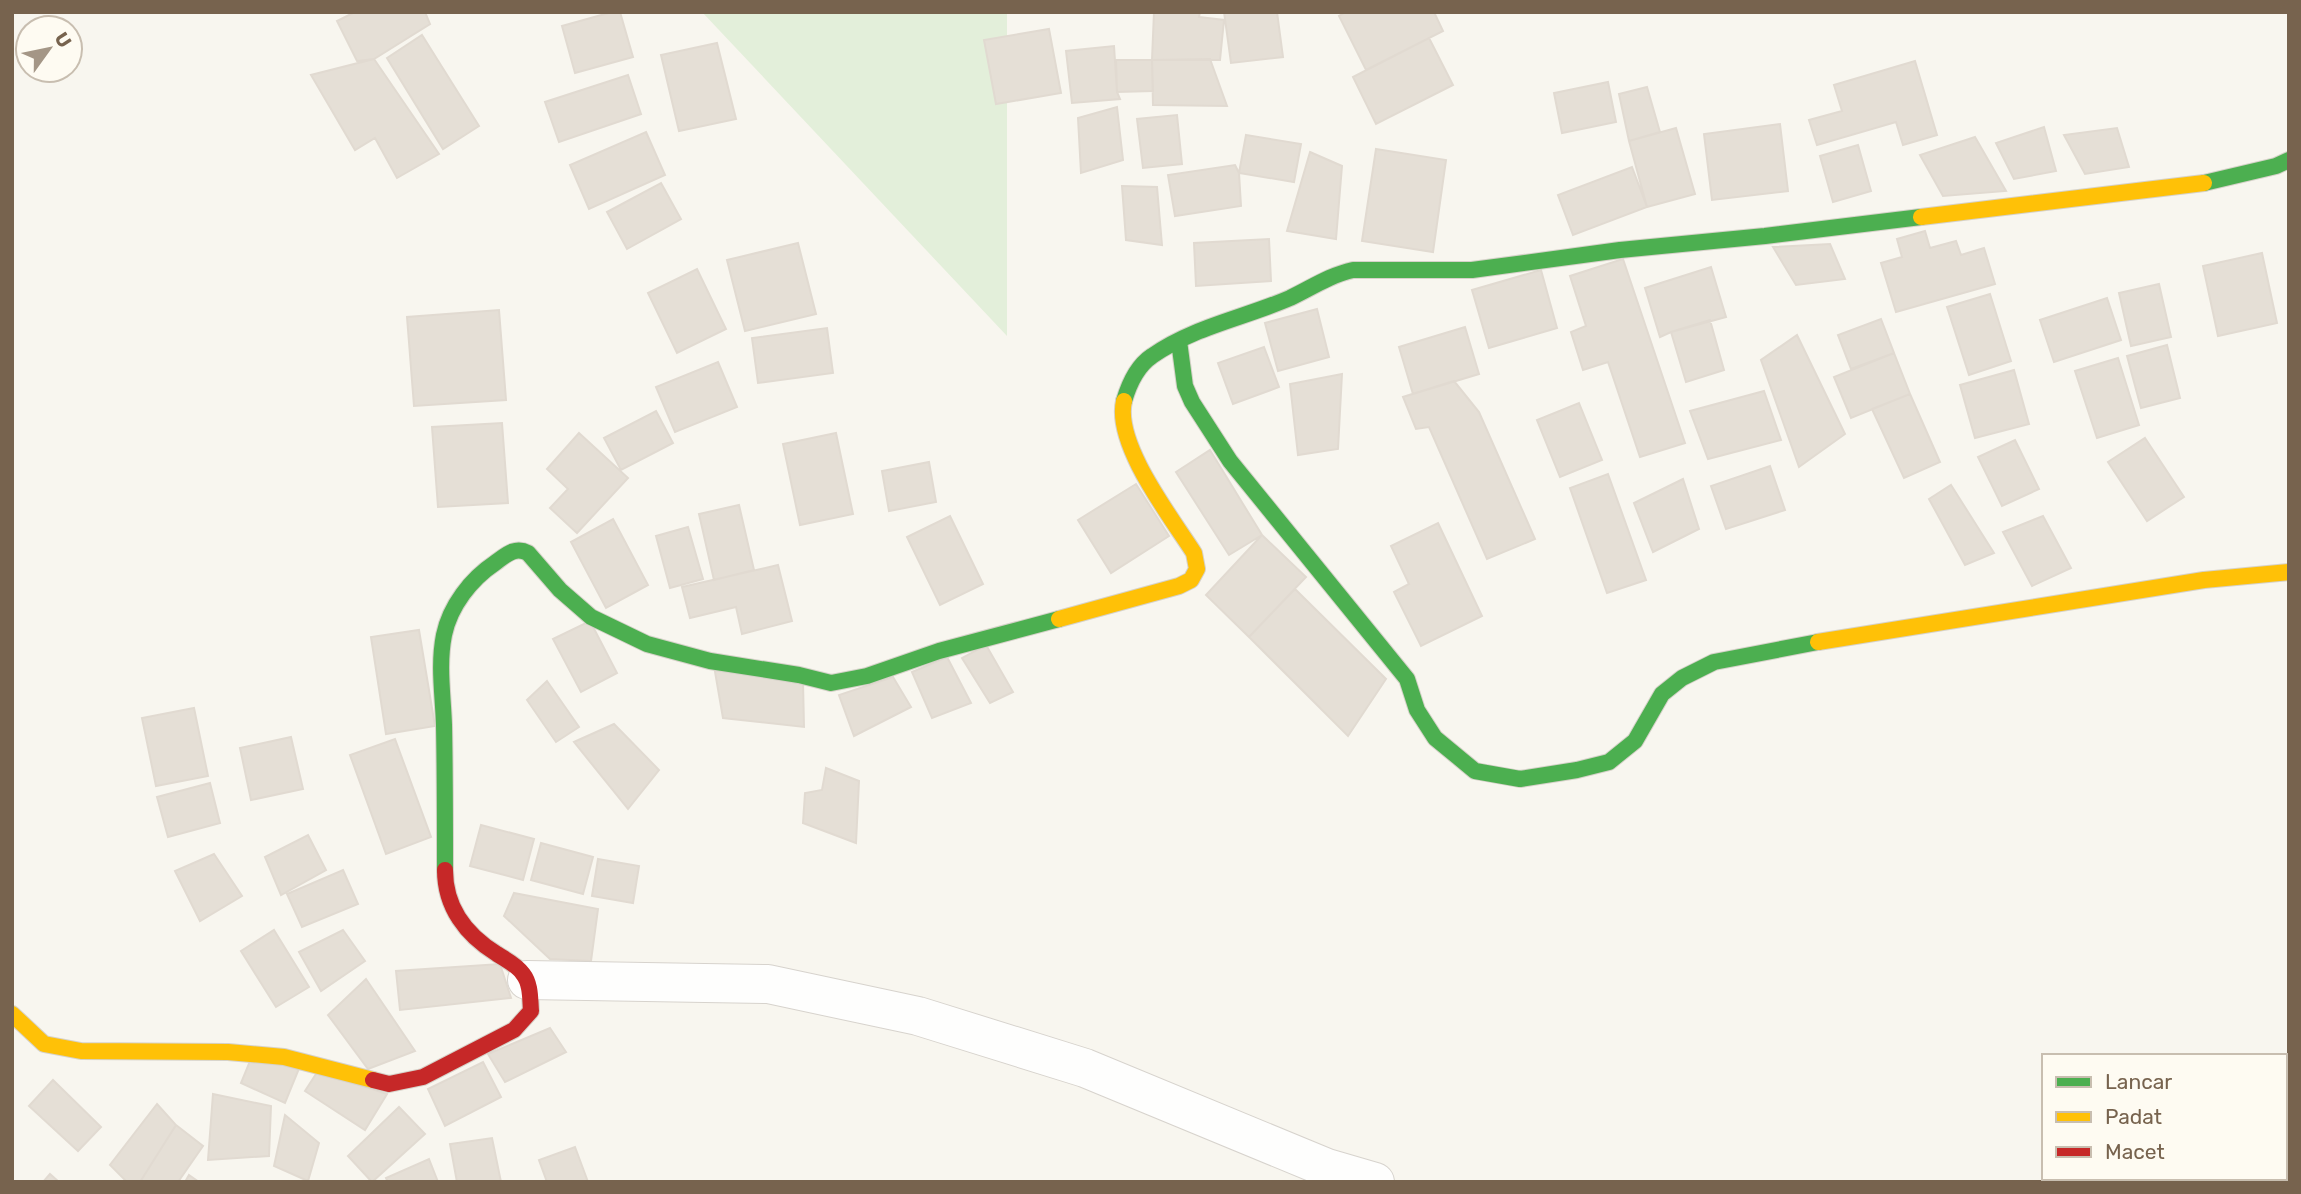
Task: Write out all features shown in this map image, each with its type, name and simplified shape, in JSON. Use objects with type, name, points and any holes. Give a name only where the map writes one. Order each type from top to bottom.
[{"type":"street","points":[[12,1014],[44,1044],[81,1051],[228,1052],[284,1057],[389,1084],[423,1077],[514,1030],[531,1011],[527,980],[523,972],[512,963],[485,947],[470,934],[449,903],[444,885],[444,723],[440,673],[444,633],[459,598],[481,572],[512,551],[522,550],[528,553],[561,590],[591,617],[647,644],[710,661],[799,675],[831,683],[867,676],[939,651],[1187,584],[1195,574],[1196,560],[1138,463],[1124,423],[1123,405],[1138,370],[1150,357],[1179,341],[1289,298],[1336,274],[1353,270],[1472,270],[1620,250],[1765,236],[2212,182],[2276,166],[2289,160]]},
{"type":"street","points":[[1179,341],[1185,386],[1192,402],[1230,461],[1407,679],[1417,710],[1435,738],[1475,771],[1520,779],[1609,762],[1635,741],[1662,694],[1682,678],[1714,662],[1776,649],[2190,582],[2289,572]]},
{"type":"street","points":[[527,980],[768,984],[918,1016],[1086,1068],[1327,1168],[1375,1182]]},
{"type":"green space","points":[[702,12],[1007,12],[1007,336]]},
{"type":"building","points":[[355,12],[425,12],[430,24],[374,59],[357,61],[337,21]]},
{"type":"building","points":[[620,12],[633,57],[575,73],[562,26]]},
{"type":"building","points":[[1154,12],[1200,12],[1199,17],[1224,20],[1220,60],[1152,60]]},
{"type":"building","points":[[1224,12],[1277,12],[1283,57],[1231,63]]},
{"type":"building","points":[[1346,12],[1434,12],[1443,31],[1366,70],[1339,16]]},
{"type":"building","points":[[1049,29],[1061,93],[996,104],[984,40]]},
{"type":"building","points":[[422,35],[479,126],[443,149],[387,58]]},
{"type":"building","points":[[1429,38],[1453,85],[1376,124],[1353,77]]},
{"type":"building","points":[[717,43],[736,119],[679,131],[661,55]]},
{"type":"building","points":[[1114,46],[1117,92],[1120,99],[1072,103],[1066,51]]},
{"type":"building","points":[[374,59],[439,154],[397,178],[375,138],[355,150],[311,75]]},
{"type":"building","points":[[1210,59],[1227,106],[1153,105],[1152,60]]},
{"type":"building","points":[[1116,60],[1152,60],[1153,91],[1117,92]]},
{"type":"building","points":[[1915,61],[1937,135],[1903,145],[1896,122],[1817,145],[1809,120],[1842,111],[1834,85]]},
{"type":"building","points":[[628,75],[641,114],[559,142],[545,102]]},
{"type":"building","points":[[1608,82],[1616,122],[1562,133],[1554,93]]},
{"type":"building","points":[[1647,87],[1660,132],[1629,141],[1619,94]]},
{"type":"building","points":[[1117,107],[1123,160],[1081,173],[1078,118]]},
{"type":"building","points":[[1177,115],[1182,164],[1143,168],[1137,119]]},
{"type":"building","points":[[1780,124],[1788,191],[1712,200],[1704,134]]},
{"type":"building","points":[[2044,127],[2056,171],[2014,179],[1996,143]]},
{"type":"building","points":[[1676,128],[1695,194],[1647,207],[1629,141]]},
{"type":"building","points":[[2117,128],[2129,167],[2085,174],[2064,135]]},
{"type":"building","points":[[646,132],[665,175],[589,209],[570,165]]},
{"type":"building","points":[[1246,135],[1301,144],[1294,182],[1239,173]]},
{"type":"building","points":[[1975,137],[2006,191],[1943,196],[1920,155]]},
{"type":"building","points":[[1858,145],[1871,191],[1833,202],[1820,156]]},
{"type":"building","points":[[1376,149],[1446,160],[1433,252],[1362,241]]},
{"type":"building","points":[[1310,152],[1342,166],[1336,239],[1287,231]]},
{"type":"building","points":[[1235,165],[1239,173],[1241,206],[1175,216],[1168,175]]},
{"type":"building","points":[[1632,167],[1647,207],[1573,235],[1558,195]]},
{"type":"building","points":[[661,183],[681,219],[627,249],[607,212]]},
{"type":"building","points":[[1122,186],[1157,187],[1162,245],[1126,240]]},
{"type":"building","points":[[1925,231],[1930,248],[1956,241],[1961,255],[1984,248],[1995,284],[1896,312],[1881,263],[1902,257],[1897,239]]},
{"type":"building","points":[[1269,239],[1271,281],[1196,286],[1194,243]]},
{"type":"building","points":[[798,243],[816,314],[745,331],[727,260]]},
{"type":"building","points":[[1830,244],[1845,279],[1796,285],[1773,247]]},
{"type":"building","points":[[2262,253],[2277,323],[2218,336],[2203,266]]},
{"type":"building","points":[[1623,259],[1685,443],[1640,457],[1608,362],[1583,370],[1571,332],[1586,326],[1570,276]]},
{"type":"building","points":[[1711,267],[1726,317],[1660,337],[1645,288]]},
{"type":"building","points":[[697,269],[726,329],[677,353],[648,293]]},
{"type":"building","points":[[1541,270],[1557,328],[1489,348],[1472,290]]},
{"type":"building","points":[[2159,284],[2171,337],[2131,346],[2119,293]]},
{"type":"building","points":[[1990,294],[2011,361],[1969,375],[1947,307]]},
{"type":"building","points":[[2107,298],[2121,340],[2054,362],[2040,320]]},
{"type":"building","points":[[1317,309],[1329,357],[1278,371],[1265,323]]},
{"type":"building","points":[[499,310],[506,400],[414,406],[407,317]]},
{"type":"building","points":[[1881,319],[1894,353],[1851,369],[1838,335]]},
{"type":"building","points":[[1710,320],[1724,370],[1686,382],[1671,332]]},
{"type":"building","points":[[1465,327],[1479,374],[1413,394],[1399,347]]},
{"type":"building","points":[[827,328],[833,373],[758,383],[752,338]]},
{"type":"building","points":[[1797,335],[1845,434],[1799,467],[1761,360]]},
{"type":"building","points":[[2167,345],[2180,398],[2141,408],[2127,356]]},
{"type":"building","points":[[1264,347],[1279,387],[1233,404],[1218,363]]},
{"type":"building","points":[[1894,353],[1910,394],[1851,418],[1834,377]]},
{"type":"building","points":[[2118,358],[2139,425],[2097,438],[2075,371]]},
{"type":"building","points":[[718,362],[737,407],[675,432],[656,387]]},
{"type":"building","points":[[2014,370],[2029,424],[1975,438],[1960,385]]},
{"type":"building","points":[[1342,374],[1338,449],[1298,455],[1290,384]]},
{"type":"building","points":[[1454,381],[1479,412],[1535,539],[1487,559],[1429,427],[1416,429],[1403,397]]},
{"type":"building","points":[[1764,391],[1781,440],[1708,459],[1690,411]]},
{"type":"building","points":[[1910,394],[1940,462],[1904,478],[1872,409]]},
{"type":"building","points":[[1579,403],[1602,460],[1560,477],[1537,420]]},
{"type":"building","points":[[656,411],[673,443],[621,470],[604,438]]},
{"type":"building","points":[[502,423],[508,503],[438,507],[432,427]]},
{"type":"building","points":[[579,433],[628,478],[577,533],[550,508],[568,489],[547,469]]},
{"type":"building","points":[[836,433],[853,514],[800,525],[783,444]]},
{"type":"building","points":[[2145,438],[2184,497],[2147,521],[2108,462]]},
{"type":"building","points":[[2015,440],[2039,489],[2002,506],[1978,457]]},
{"type":"building","points":[[1210,450],[1262,535],[1229,555],[1176,472]]},
{"type":"building","points":[[929,462],[936,502],[889,511],[882,471]]},
{"type":"building","points":[[1770,466],[1785,510],[1726,529],[1711,486]]},
{"type":"building","points":[[1608,474],[1646,580],[1607,593],[1570,488]]},
{"type":"building","points":[[1683,479],[1699,529],[1653,552],[1634,503]]},
{"type":"building","points":[[1136,484],[1169,536],[1111,573],[1078,520]]},
{"type":"building","points":[[1951,485],[1994,553],[1965,565],[1929,499]]},
{"type":"building","points":[[739,505],[754,570],[714,580],[699,514]]},
{"type":"building","points":[[950,516],[983,584],[940,605],[907,537]]},
{"type":"building","points":[[2043,516],[2071,568],[2032,586],[2003,532]]},
{"type":"building","points":[[613,519],[648,585],[606,608],[571,542]]},
{"type":"building","points":[[1438,523],[1482,616],[1421,646],[1394,592],[1409,584],[1391,546]]},
{"type":"building","points":[[688,527],[703,579],[670,588],[656,536]]},
{"type":"building","points":[[1262,535],[1306,577],[1249,637],[1206,595]]},
{"type":"building","points":[[778,565],[792,621],[742,634],[736,607],[690,618],[682,587]]},
{"type":"building","points":[[1295,589],[1386,679],[1348,736],[1249,637]]},
{"type":"building","points":[[590,621],[617,673],[581,692],[553,639]]},
{"type":"building","points":[[419,630],[435,726],[386,734],[371,637]]},
{"type":"building","points":[[986,645],[1013,692],[990,703],[962,658]]},
{"type":"building","points":[[947,657],[971,703],[932,718],[912,672]]},
{"type":"building","points":[[714,666],[803,682],[804,727],[723,718]]},
{"type":"building","points":[[893,677],[911,707],[854,736],[839,695]]},
{"type":"building","points":[[547,681],[579,727],[556,742],[527,700]]},
{"type":"building","points":[[194,708],[208,776],[156,786],[142,718]]},
{"type":"building","points":[[614,724],[659,770],[628,809],[574,742]]},
{"type":"building","points":[[291,737],[303,789],[251,800],[240,748]]},
{"type":"building","points":[[395,739],[431,837],[386,854],[350,755]]},
{"type":"building","points":[[826,768],[859,781],[856,843],[803,823],[805,793],[822,790]]},
{"type":"building","points":[[210,783],[220,823],[168,837],[157,797]]},
{"type":"building","points":[[481,825],[534,839],[523,880],[470,866]]},
{"type":"building","points":[[308,835],[326,870],[281,895],[265,857]]},
{"type":"building","points":[[541,843],[593,857],[583,894],[531,880]]},
{"type":"building","points":[[214,854],[242,896],[200,921],[175,871]]},
{"type":"building","points":[[598,859],[639,866],[633,903],[592,896]]},
{"type":"building","points":[[343,870],[358,904],[302,927],[287,894]]},
{"type":"building","points":[[514,893],[598,909],[591,961],[550,959],[504,916]]},
{"type":"building","points":[[274,930],[309,987],[276,1007],[241,951]]},
{"type":"building","points":[[343,930],[365,961],[321,991],[299,952]]},
{"type":"building","points":[[500,964],[511,998],[400,1010],[396,971]]},
{"type":"building","points":[[366,979],[415,1051],[368,1069],[328,1015]]},
{"type":"building","points":[[550,1028],[566,1052],[505,1082],[488,1054]]},
{"type":"building","points":[[250,1061],[300,1066],[285,1103],[241,1083]]},
{"type":"building","points":[[483,1062],[501,1097],[445,1126],[428,1089]]},
{"type":"building","points":[[318,1071],[387,1094],[365,1130],[305,1091]]},
{"type":"building","points":[[53,1080],[101,1127],[78,1151],[29,1106]]},
{"type":"building","points":[[213,1094],[271,1106],[269,1156],[208,1160]]},
{"type":"building","points":[[157,1104],[176,1125],[140,1182],[127,1182],[110,1165]]},
{"type":"building","points":[[399,1107],[425,1134],[372,1182],[348,1156]]},
{"type":"building","points":[[285,1115],[319,1143],[308,1181],[274,1166]]},
{"type":"building","points":[[176,1125],[203,1146],[178,1182],[140,1182]]},
{"type":"building","points":[[492,1138],[501,1182],[457,1182],[450,1144]]},
{"type":"building","points":[[575,1147],[588,1182],[547,1182],[539,1160]]},
{"type":"building","points":[[429,1159],[438,1182],[388,1182],[386,1178]]},
{"type":"building","points":[[50,1174],[59,1182],[43,1182]]},
{"type":"building","points":[[189,1175],[199,1182],[185,1182]]},
{"type":"traffic: fast","points":[[2204,183],[2276,166],[2289,160]]},
{"type":"traffic: fast","points":[[1124,401],[1138,370],[1152,356],[1168,346],[1353,270],[1472,270],[1620,250],[1921,217]]},
{"type":"traffic: fast","points":[[1179,341],[1185,386],[1192,402],[1230,461],[1407,679],[1417,710],[1435,738],[1475,771],[1520,779],[1609,762],[1635,741],[1662,694],[1682,678],[1714,662],[1818,642]]},
{"type":"traffic: fast","points":[[445,870],[441,669],[444,635],[456,604],[470,585],[486,569],[511,552],[519,550],[528,553],[560,590],[591,617],[647,644],[710,661],[799,675],[831,683],[867,676],[939,651],[1059,619]]},
{"type":"traffic: slow","points":[[1921,217],[2204,183]]},
{"type":"traffic: slow","points":[[1059,619],[1179,586],[1191,580],[1197,569],[1194,553],[1147,480],[1127,438],[1123,418],[1124,401]]},
{"type":"traffic: slow","points":[[1818,642],[2204,580],[2289,572]]},
{"type":"traffic: slow","points":[[12,1014],[44,1044],[81,1051],[228,1052],[284,1057],[373,1080]]},
{"type":"traffic: jam","points":[[373,1080],[389,1084],[423,1077],[514,1030],[531,1011],[529,987],[521,971],[476,938],[459,919],[449,896],[445,870]]}]
